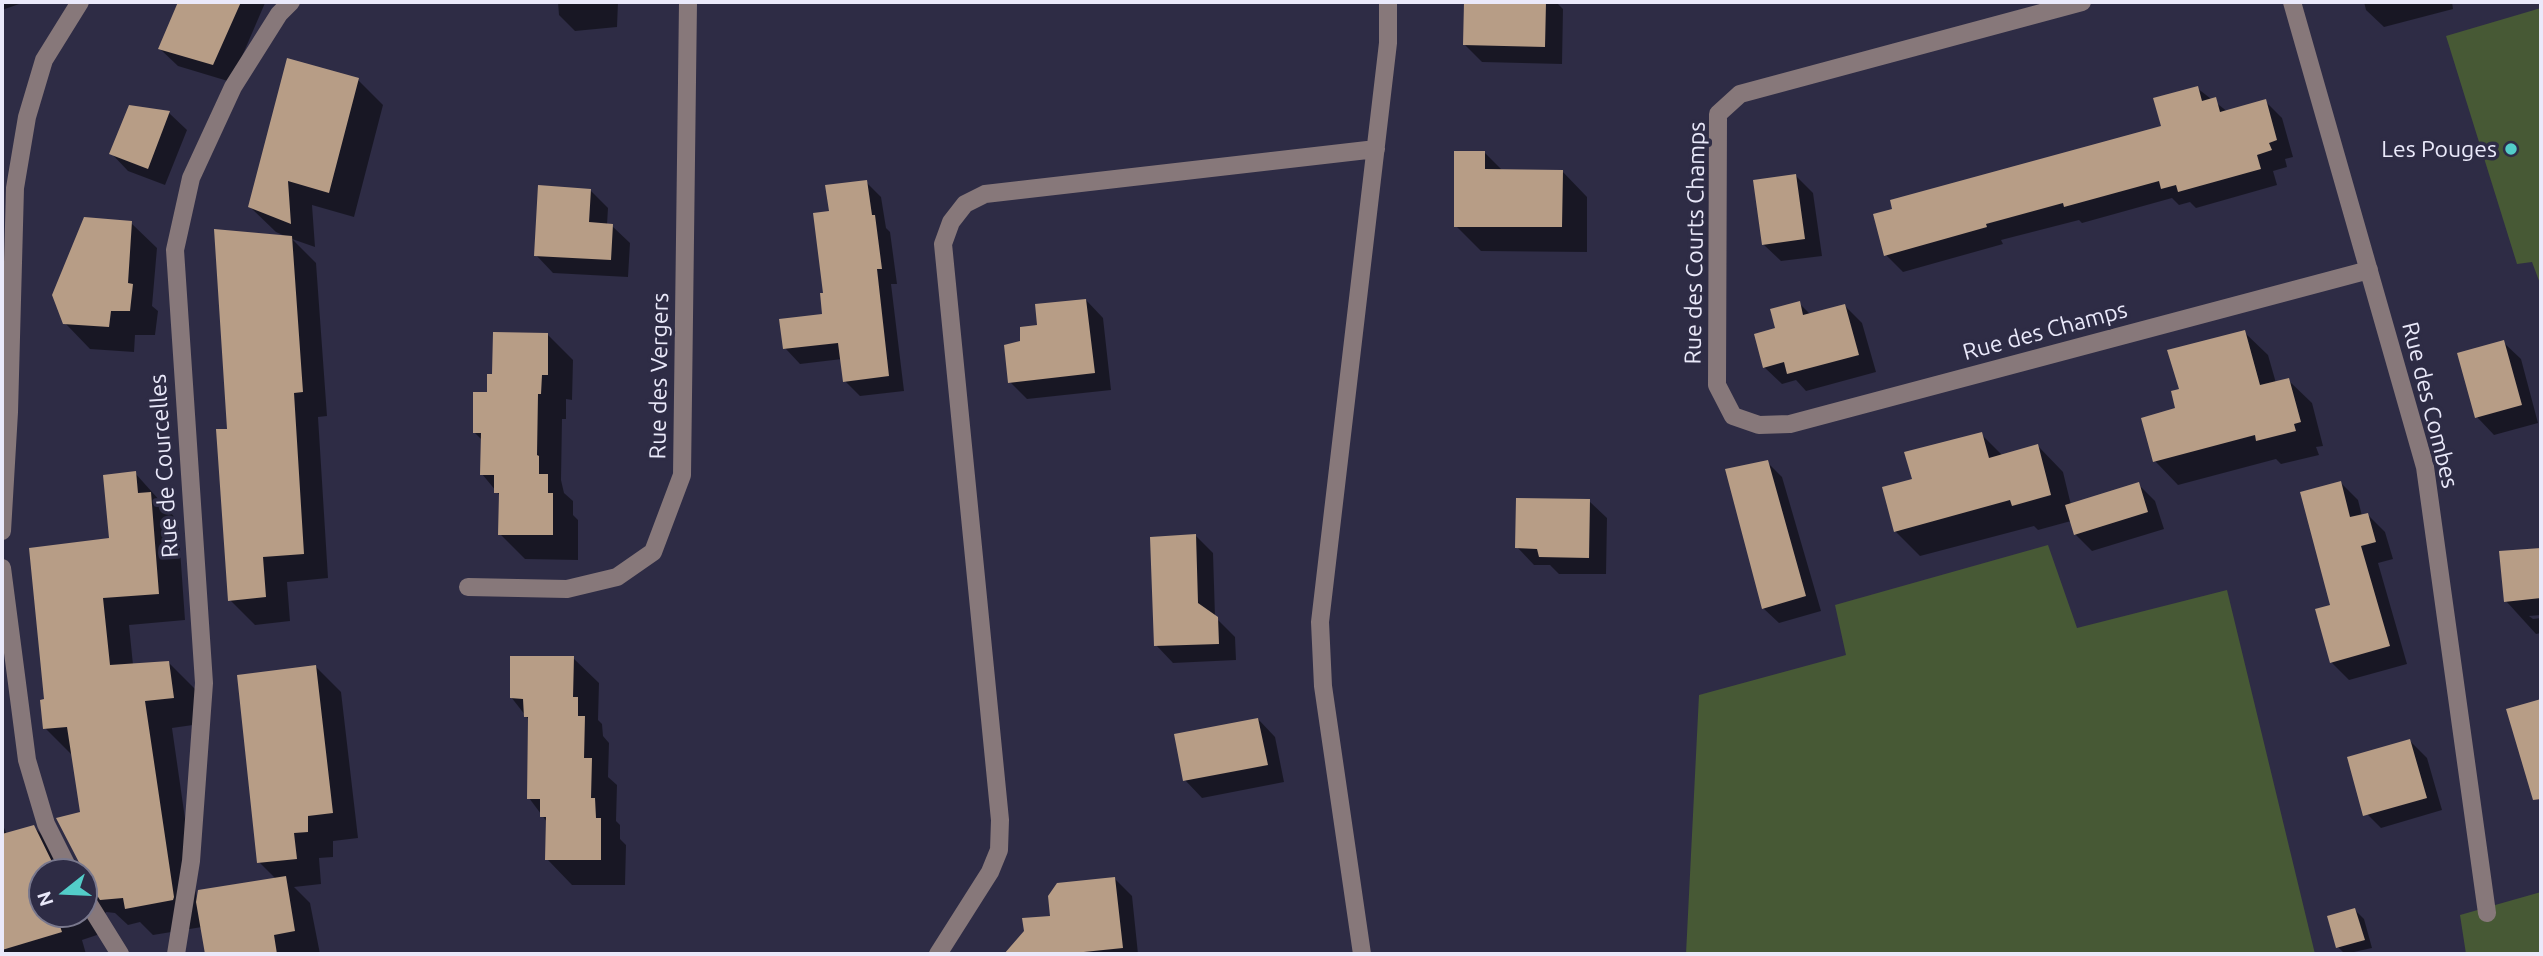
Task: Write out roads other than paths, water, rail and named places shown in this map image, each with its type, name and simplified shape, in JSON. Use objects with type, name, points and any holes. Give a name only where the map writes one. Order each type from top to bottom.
[{"type":"street","points":[[2,531],[9,412],[8,186],[44,60],[79,2]]},
{"type":"street","name":"Rue de Courcelles","points":[[176,954],[191,861],[204,684],[175,250],[191,178],[228,98],[279,14],[291,2]]},
{"type":"street","name":"Rue des Vergers","points":[[468,587],[568,589],[617,577],[653,552],[682,475],[688,2]]},
{"type":"street","points":[[1362,954],[1323,686],[1320,622],[1388,43],[1388,2]]},
{"type":"street","name":"Rue des Courts Champs","points":[[1732,416],[1717,385],[1718,114],[1740,94],[2082,2]]},
{"type":"street","name":"Rue des Combes","points":[[2292,2],[2425,467],[2487,912]]},
{"type":"street","points":[[938,954],[990,872],[999,850],[1000,820],[943,244],[951,222],[965,204],[985,194],[1376,149]]},
{"type":"street","name":"Rue des Champs","points":[[1732,416],[1759,425],[1790,424],[2369,270]]},
{"type":"street","points":[[2,568],[27,760],[46,824],[63,858]]},
{"type":"street","points":[[98,919],[120,954]]},
{"type":"place","name":"Les Pouges","points":[[2511,149]]}]
